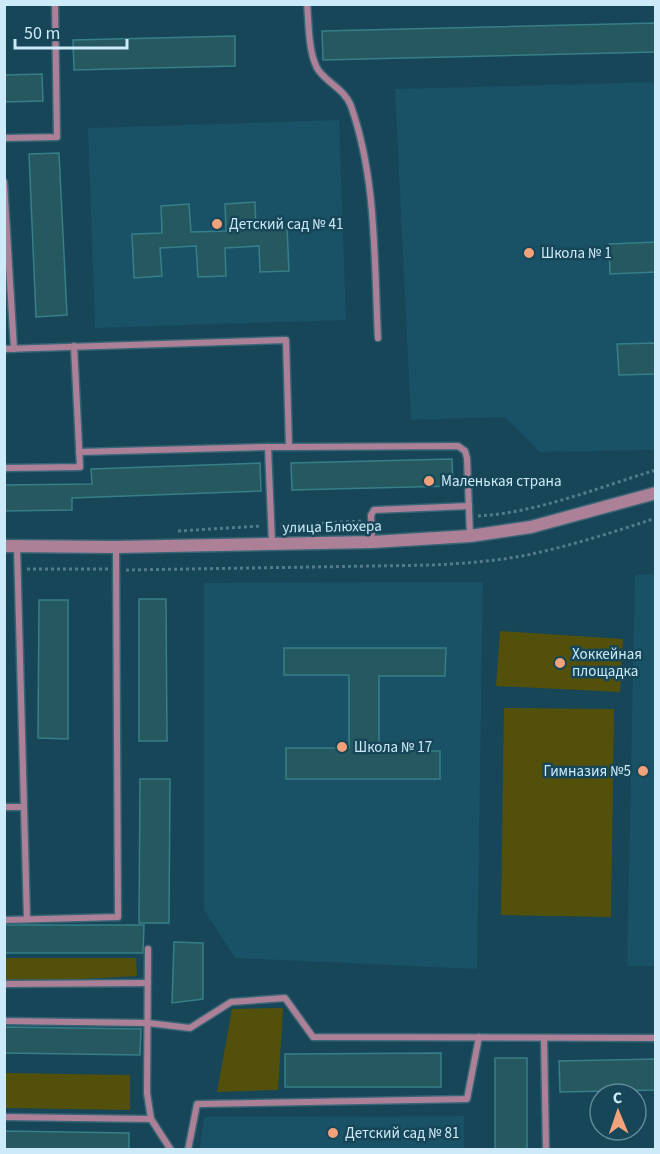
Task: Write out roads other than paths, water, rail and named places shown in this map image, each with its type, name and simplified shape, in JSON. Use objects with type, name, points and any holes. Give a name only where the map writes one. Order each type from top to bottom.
[{"type":"street","name":"улица Блюхера","points":[[10,547],[372,542],[470,536],[531,526],[656,493]]},
{"type":"lane","points":[[4,138],[57,137],[55,4]]},
{"type":"lane","points":[[307,4],[313,54],[318,70],[339,89],[350,103],[361,145],[371,194],[378,338]]},
{"type":"lane","points":[[4,182],[14,349]]},
{"type":"lane","points":[[4,349],[286,340],[289,447]]},
{"type":"lane","points":[[4,468],[80,467],[74,346]]},
{"type":"lane","points":[[79,452],[268,447],[458,446],[465,451],[467,459],[470,536]]},
{"type":"lane","points":[[268,447],[272,543]]},
{"type":"lane","points":[[372,542],[371,520],[374,510],[469,506]]},
{"type":"lane","points":[[10,547],[17,569],[27,919]]},
{"type":"lane","points":[[4,920],[118,918],[116,547]]},
{"type":"lane","points":[[4,807],[23,807]]},
{"type":"lane","points":[[148,949],[147,1093],[151,1119],[171,1149]]},
{"type":"lane","points":[[4,984],[148,983]]},
{"type":"lane","points":[[4,1021],[148,1023],[190,1028],[231,1002],[285,998],[314,1037],[656,1038]]},
{"type":"lane","points":[[188,1149],[197,1104],[467,1099],[479,1037]]},
{"type":"lane","points":[[544,1038],[546,1149]]},
{"type":"lane","points":[[4,1118],[151,1119]]},
{"type":"place","name":"Детский сад № 41","points":[[217,224]]},
{"type":"place","name":"Школа № 1","points":[[529,253]]},
{"type":"place","name":"Маленькая страна","points":[[429,481]]},
{"type":"place","name":"Хоккейная площадка","points":[[560,663]]},
{"type":"place","name":"Школа № 17","points":[[342,747]]},
{"type":"place","name":"Гимназия №5","points":[[643,771]]},
{"type":"place","name":"Детский сад № 81","points":[[333,1133]]}]
